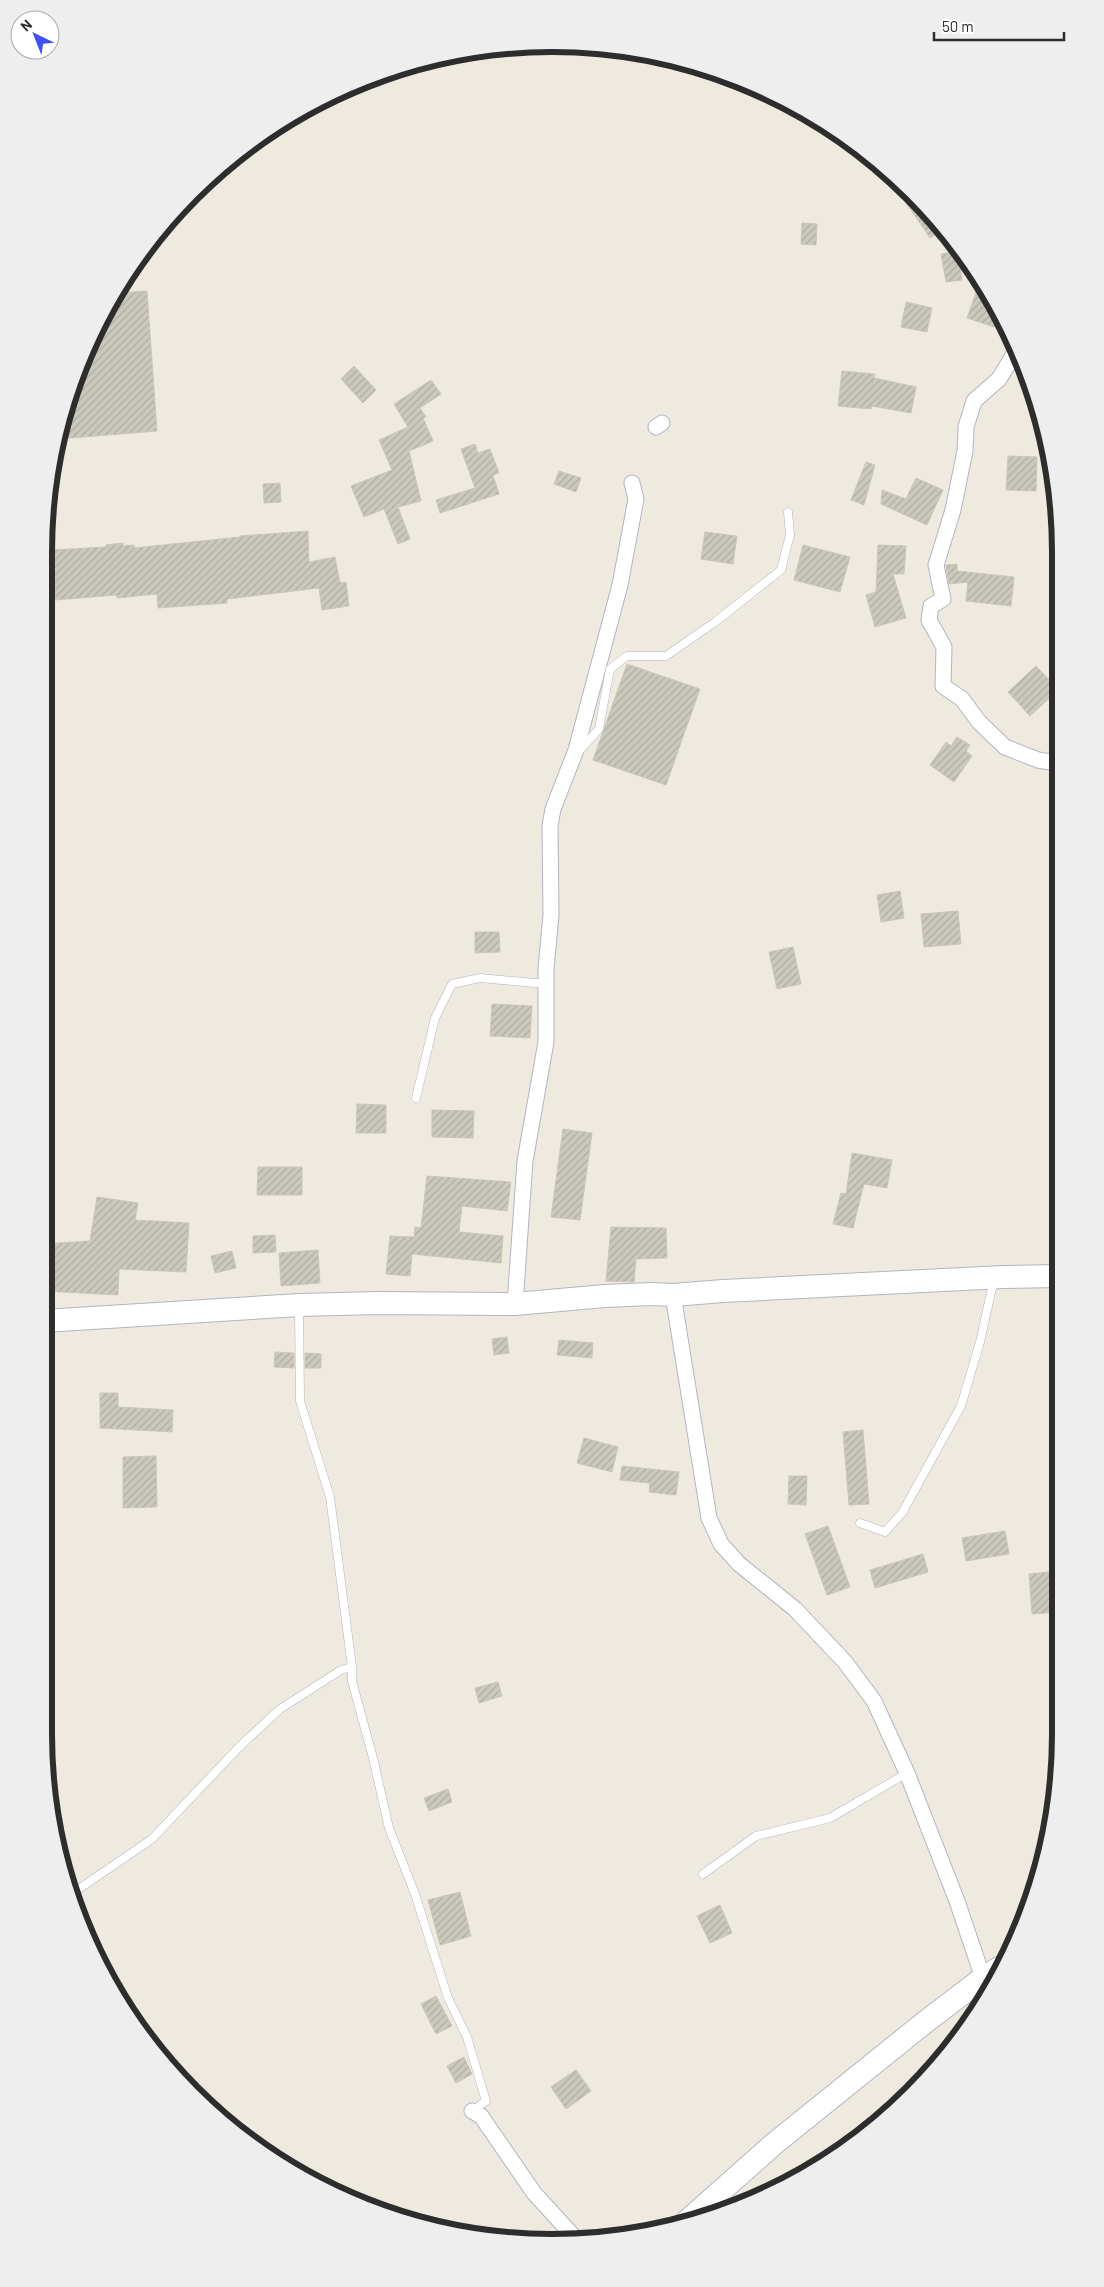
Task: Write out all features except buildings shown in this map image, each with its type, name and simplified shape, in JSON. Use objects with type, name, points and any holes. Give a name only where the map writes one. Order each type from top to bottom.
[{"type":"main road","points":[[52,1320],[299,1305],[377,1303],[515,1304],[623,1295],[673,1295],[994,1277],[1052,1276]]},
{"type":"main road","points":[[697,2213],[775,2143],[917,2028],[991,1974]]},
{"type":"street","points":[[1012,358],[999,379],[974,400],[966,427],[964,451],[953,510],[936,565],[943,598],[931,606],[929,620],[944,647],[943,686],[962,699],[979,722],[1005,748],[1038,760],[1052,762]]},
{"type":"street","points":[[515,1304],[525,1161],[546,1042],[546,984],[551,915],[550,826],[553,809],[572,758],[620,585],[636,499],[632,483]]},
{"type":"street","points":[[673,1295],[708,1518],[721,1544],[739,1564],[795,1608],[845,1662],[874,1701],[908,1773],[957,1901],[992,1972]]},
{"type":"street","points":[[472,2111],[482,2116],[534,2193],[571,2233]]},
{"type":"lane","points":[[572,758],[600,728],[610,669],[627,656],[666,656],[715,622],[781,570],[790,534],[788,512]]},
{"type":"lane","points":[[416,1098],[435,1018],[452,984],[480,978],[546,984]]},
{"type":"lane","points":[[860,1523],[885,1532],[902,1513],[960,1406],[980,1342],[994,1277]]},
{"type":"lane","points":[[299,1305],[300,1401],[330,1497],[352,1667],[352,1681],[373,1758],[389,1828],[414,1894],[448,1998],[467,2037],[486,2101],[472,2111]]},
{"type":"lane","points":[[77,1890],[152,1839],[239,1747],[280,1709],[341,1670],[352,1667]]},
{"type":"lane","points":[[703,1874],[756,1836],[830,1818],[908,1773]]}]
